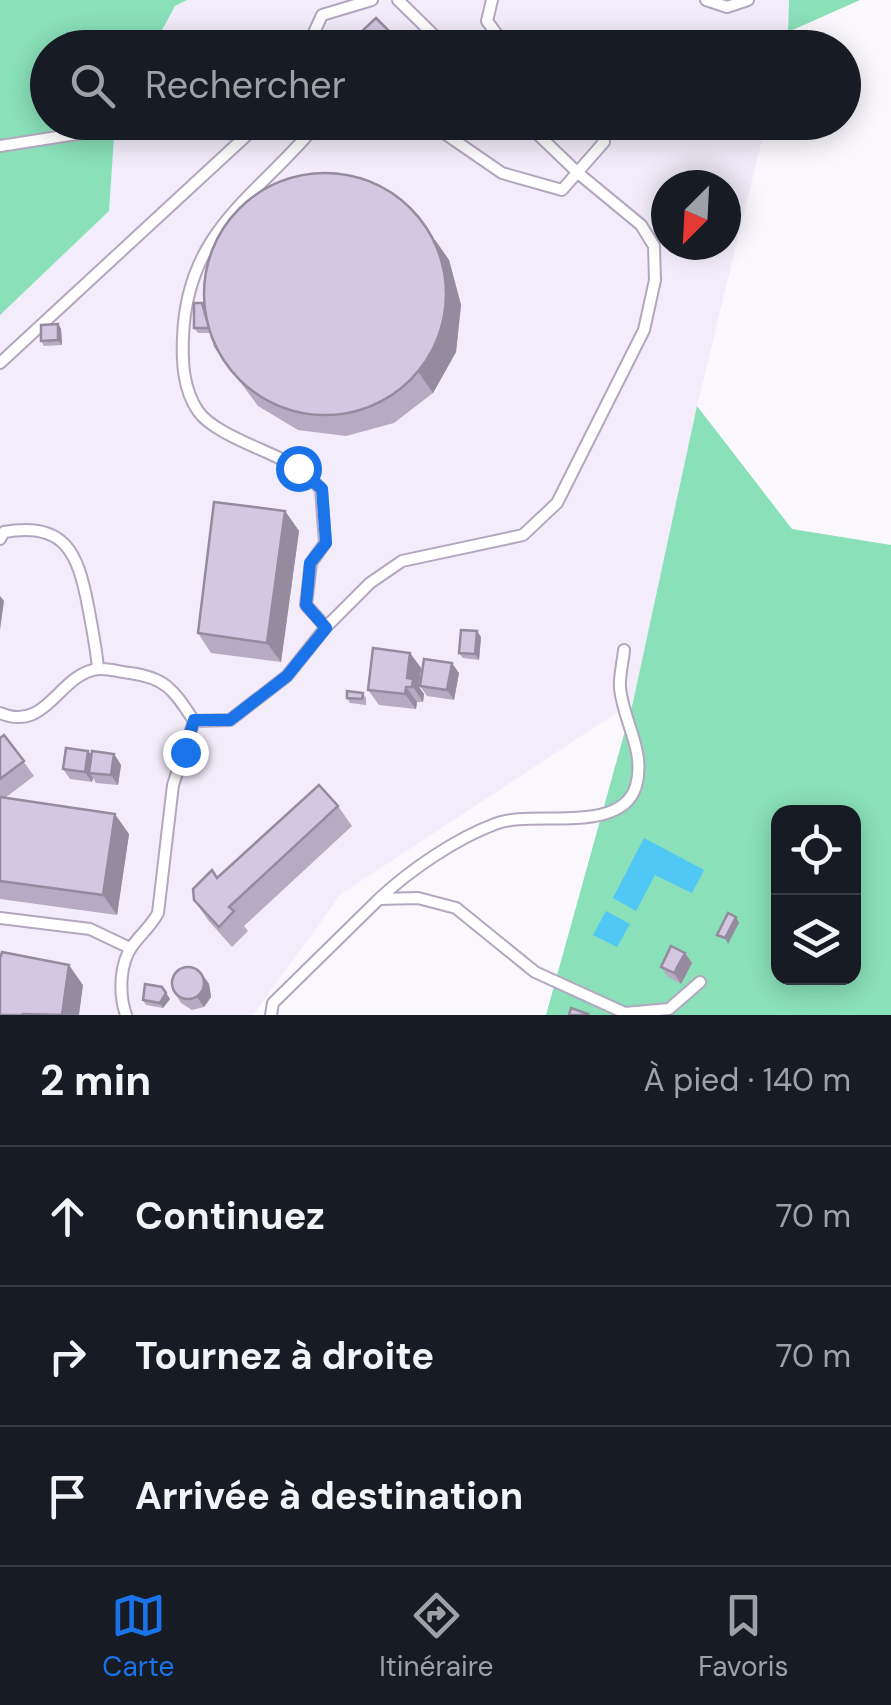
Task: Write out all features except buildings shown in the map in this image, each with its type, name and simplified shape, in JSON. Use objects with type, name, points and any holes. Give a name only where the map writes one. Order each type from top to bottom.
[{"type":"lane","points":[[315,30],[322,15],[372,0]]},
{"type":"lane","points":[[398,0],[429,30]]},
{"type":"lane","points":[[492,0],[487,20],[493,30]]},
{"type":"lane","points":[[706,0],[728,7],[748,0]]},
{"type":"lane","points":[[0,146],[38,140]]},
{"type":"lane","points":[[0,363],[243,140]]},
{"type":"lane","points":[[304,140],[238,206],[208,244],[193,273],[184,317],[182,368],[199,413],[244,443],[298,468],[322,489],[326,543],[310,563],[306,605],[326,628]]},
{"type":"lane","points":[[454,140],[502,173],[562,190],[603,140]]},
{"type":"lane","points":[[194,720],[230,720],[287,676],[370,583],[402,561],[523,535],[557,503],[644,330],[655,280],[654,246],[641,225],[543,140]]},
{"type":"lane","points":[[0,539],[4,532],[31,527],[52,534],[70,550],[81,570],[98,668]]},
{"type":"lane","points":[[271,1015],[273,1003],[407,872],[498,822],[594,816],[617,810],[636,788],[636,746],[620,688],[624,650]]},
{"type":"lane","points":[[1,715],[18,719],[38,713],[76,678],[98,668],[154,676],[174,691],[194,720]]},
{"type":"lane","points":[[126,1015],[119,994],[130,948],[150,928],[158,913],[173,785],[194,720]]},
{"type":"lane","points":[[379,899],[418,898],[456,908],[534,972],[625,1013],[669,1009],[700,982]]},
{"type":"lane","points":[[0,918],[90,929],[130,948]]},
{"type":"shaded area","points":[[187,0],[789,0],[788,30],[162,30],[175,6]]},
{"type":"shaded area","points":[[114,140],[762,140],[741,226],[741,170],[651,170],[651,260],[733,260],[633,702],[341,894],[253,1015],[0,1015],[0,315],[109,211]]},
{"type":"green space","points":[[0,0],[187,0],[175,6],[162,30],[30,30],[30,140],[114,140],[109,211],[0,315]]},
{"type":"green space","points":[[789,0],[860,0],[792,30],[788,30]]},
{"type":"green space","points":[[697,406],[792,529],[891,545],[891,1015],[546,1015],[633,702]]},
{"type":"water","points":[[644,838],[704,870],[692,893],[655,875],[636,911],[613,898]]},
{"type":"water","points":[[606,911],[630,924],[617,947],[593,935]]},
{"type":"route","points":[[185,752],[194,720],[230,720],[287,676],[326,628],[306,605],[310,563],[326,543],[322,489],[298,468]]}]
